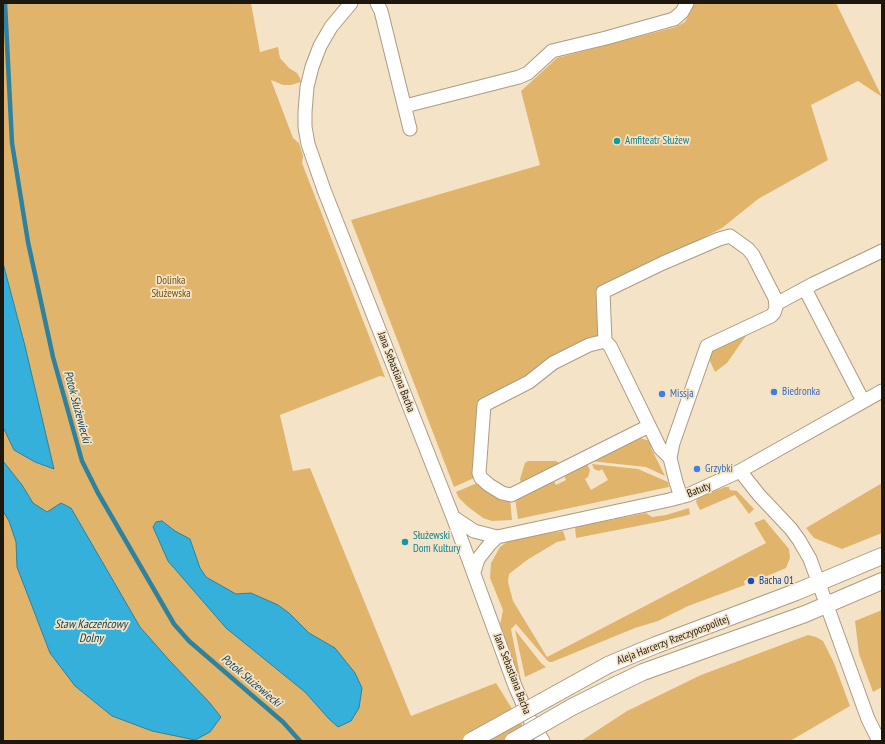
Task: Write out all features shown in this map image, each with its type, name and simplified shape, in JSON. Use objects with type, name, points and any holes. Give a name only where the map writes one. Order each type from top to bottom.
[{"type":"street","name":"Jana Sebastiana Bacha","points":[[351,3],[331,28],[320,46],[312,67],[307,86],[305,112],[305,127],[308,144],[324,190],[453,517],[515,686],[530,720],[543,741]]},
{"type":"street","points":[[377,3],[381,12],[410,129]]},
{"type":"street","points":[[405,106],[519,77],[528,73],[552,51],[558,48],[606,38],[674,19],[682,12],[687,3]]},
{"type":"street","points":[[670,458],[660,448],[610,346],[605,341],[602,292],[663,263],[718,239],[730,236],[748,249],[753,255],[775,298],[775,308],[771,316],[707,346],[673,443],[670,458],[681,497]]},
{"type":"street","points":[[775,308],[805,289],[882,251]]},
{"type":"street","points":[[805,289],[863,402]]},
{"type":"street","points":[[605,341],[589,345],[553,363],[529,382],[484,405],[479,473],[488,485],[502,493],[511,495],[649,426]]},
{"type":"street","name":"Batuty","points":[[453,517],[474,531],[497,537],[591,518],[681,497],[740,471],[882,391]]},
{"type":"street","points":[[740,471],[744,478],[791,529],[810,559],[868,719],[879,741]]},
{"type":"street","points":[[474,572],[478,560],[497,537]]},
{"type":"street","name":"Aleja Harcerzy Rzeczypospolitej","points":[[471,741],[608,665],[656,645],[796,592],[882,556]]},
{"type":"street","name":"Aleja Harcerzy Rzeczypospolitej","points":[[513,741],[572,707],[643,672],[757,632],[882,581]]},
{"type":"green space","name":"Dolinka Służewska","points":[[3,3],[251,3],[260,52],[278,47],[280,58],[289,68],[297,73],[300,78],[301,82],[291,85],[283,85],[271,80],[293,138],[299,143],[303,156],[302,163],[385,377],[380,376],[280,415],[293,471],[310,468],[411,716],[496,683],[532,741],[3,741]]},
{"type":"green space","points":[[695,3],[836,3],[882,97],[858,81],[811,105],[828,160],[758,199],[722,228],[599,292],[605,340],[480,404],[474,478],[454,487],[351,220],[540,165],[521,91],[557,58],[676,27],[685,22]]},
{"type":"green space","points":[[748,333],[727,363],[715,372],[709,359],[711,352],[714,349]]},
{"type":"green space","points":[[640,438],[650,441],[651,448],[665,476],[646,467],[590,461],[634,439]]},
{"type":"green space","points":[[528,461],[556,461],[561,464],[523,484],[521,483],[520,479],[525,463]]},
{"type":"green space","points":[[586,462],[590,470],[588,477],[585,479],[591,490],[608,480],[602,469],[599,471],[594,469],[592,464],[638,469],[668,482],[669,487],[518,519],[515,498],[553,479],[556,485],[566,480],[563,473]]},
{"type":"green space","points":[[477,483],[510,499],[512,520],[492,521],[483,518],[459,498],[456,492]]},
{"type":"green space","points":[[882,483],[882,533],[842,549],[814,538],[806,528]]},
{"type":"green space","points":[[725,487],[729,487],[730,490],[737,491],[754,509],[749,514],[735,495],[700,510],[696,502],[697,498]]},
{"type":"green space","points":[[689,508],[690,514],[688,515],[576,538],[575,527],[646,513],[652,517],[666,515]]},
{"type":"green space","points":[[764,519],[789,549],[790,558],[786,568],[760,579],[759,576],[744,581],[745,585],[688,606],[658,621],[635,628],[552,662],[549,662],[546,659],[516,624],[511,629],[520,680],[499,630],[503,610],[490,578],[491,563],[500,547],[508,541],[516,538],[563,531],[566,540],[557,542],[527,560],[509,574],[508,582],[513,601],[547,657],[766,543],[754,523]]},
{"type":"green space","points":[[882,610],[882,687],[873,692],[859,654],[855,621]]},
{"type":"green space","points":[[515,630],[541,663],[546,667],[525,677]]},
{"type":"green space","points":[[808,635],[823,641],[834,663],[850,706],[790,741],[581,741],[627,711],[701,675]]},
{"type":"water","points":[[3,263],[25,346],[54,469],[35,462],[14,450],[3,427]]},
{"type":"water","name":"Staw Kaczeńcowy Dolny","points":[[3,461],[22,485],[33,503],[47,512],[61,503],[71,508],[140,627],[221,717],[210,732],[195,740],[152,731],[112,716],[75,686],[50,653],[17,567],[16,542],[9,521],[3,511]]},
{"type":"water","points":[[162,521],[175,531],[190,539],[200,568],[206,577],[236,594],[251,593],[278,605],[289,613],[309,633],[335,648],[355,673],[362,688],[359,708],[351,721],[338,727],[305,692],[226,628],[168,561],[153,527],[156,522]]},
{"type":"waterway","name":"Potok Służewiecki","points":[[5,3],[12,143],[28,242],[53,357],[82,461],[98,493],[174,624],[189,641],[283,722],[300,741]]},
{"type":"place","name":"Amfiteatr Służew","points":[[617,141]]},
{"type":"place","name":"Biedronka","points":[[774,392]]},
{"type":"place","name":"Missja","points":[[662,394]]},
{"type":"place","name":"Grzybki","points":[[697,469]]},
{"type":"place","name":"Służewski Dom Kultury","points":[[405,542]]},
{"type":"place","name":"Bacha 01","points":[[751,581]]}]
